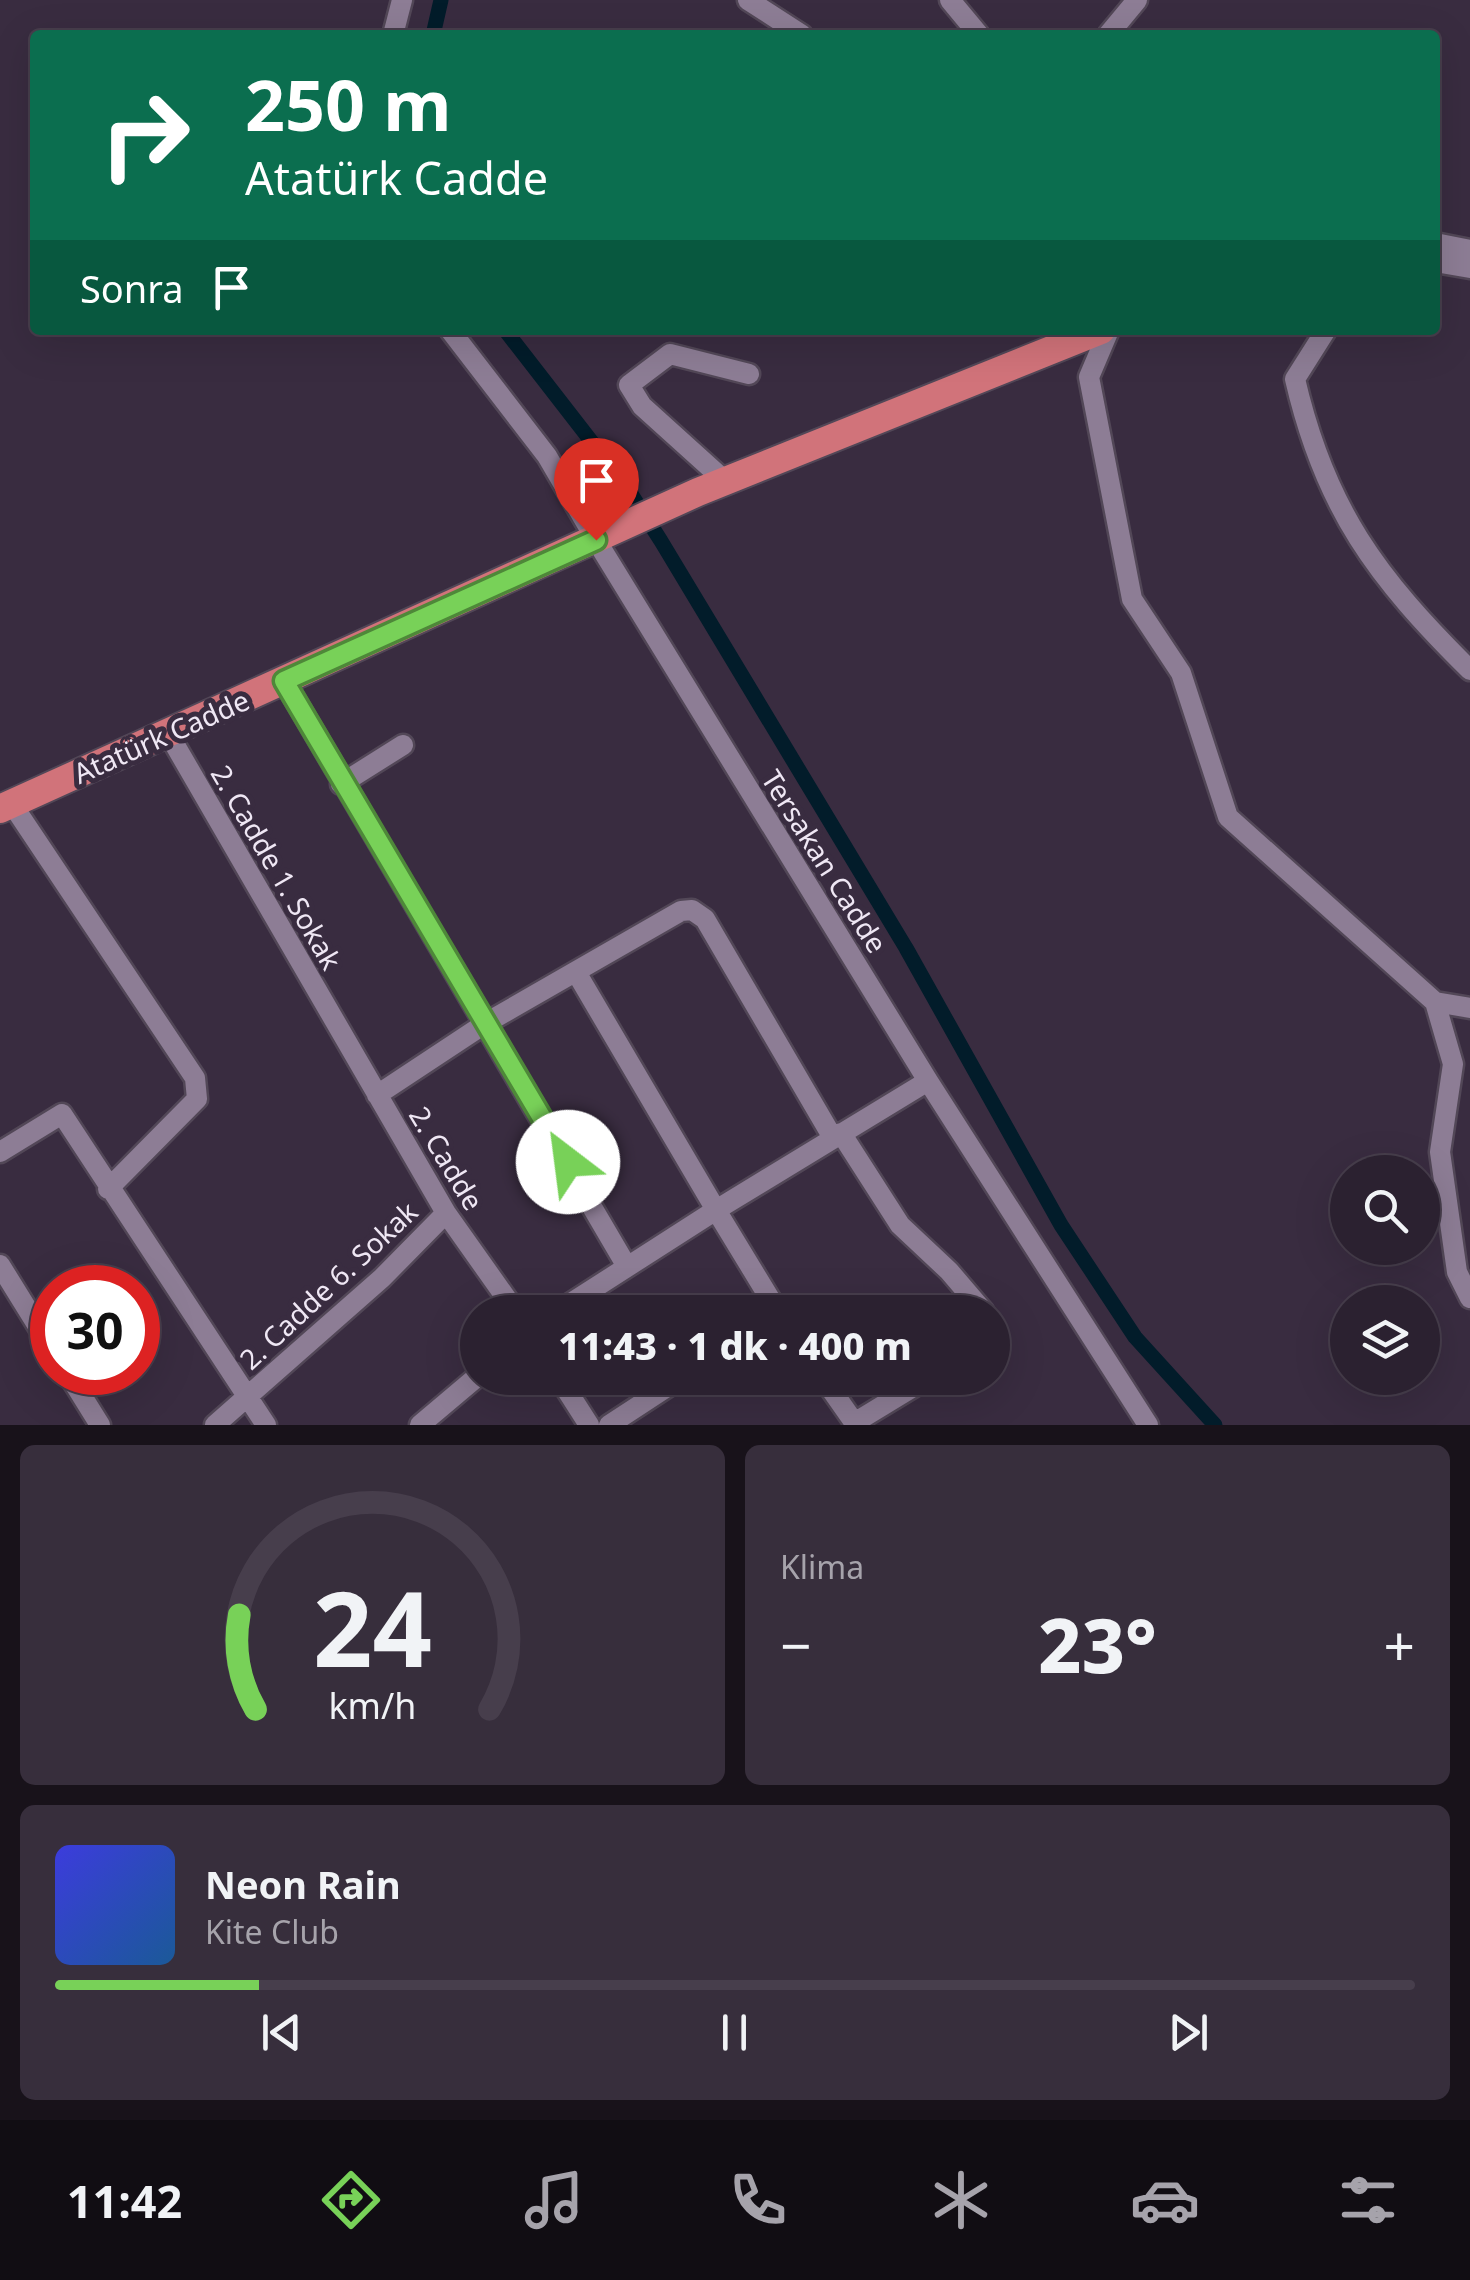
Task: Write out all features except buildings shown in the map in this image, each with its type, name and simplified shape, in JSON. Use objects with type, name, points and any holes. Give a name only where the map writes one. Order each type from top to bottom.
[{"type":"main road","name":"Atatürk Cadde","points":[[6,806],[698,492],[1089,335]]},
{"type":"street","points":[[394,30],[402,0]]},
{"type":"street","points":[[748,0],[794,30]]},
{"type":"street","points":[[950,0],[975,30]]},
{"type":"street","points":[[1112,30],[1136,0]]},
{"type":"street","points":[[1440,243],[1470,250]]},
{"type":"street","points":[[1440,263],[1470,268]]},
{"type":"street","name":"Tersakan Cadde","points":[[454,335],[547,456],[928,1080],[1148,1425]]},
{"type":"street","points":[[1108,335],[1088,377],[1132,598],[1182,673],[1228,817],[1435,1002],[1453,1064],[1440,1152],[1457,1272],[1470,1298]]},
{"type":"street","points":[[1323,335],[1296,379],[1310,444],[1352,534],[1409,610],[1470,670]]},
{"type":"street","points":[[726,481],[642,406],[629,385],[670,354],[749,374]]},
{"type":"street","points":[[284,681],[626,1266]]},
{"type":"street","name":"2. Cadde 1. Sokak","points":[[168,733],[338,1028]]},
{"type":"street","points":[[341,784],[403,745]]},
{"type":"street","points":[[6,806],[194,1078],[196,1099],[108,1189]]},
{"type":"street","points":[[377,1095],[486,1024],[680,912],[692,910],[705,918],[837,1135],[900,1225],[969,1295]]},
{"type":"street","points":[[576,972],[768,1295]]},
{"type":"street","points":[[1435,1002],[1470,1008]]},
{"type":"street","name":"2. Cadde","points":[[338,1028],[446,1213],[504,1295]]},
{"type":"street","points":[[582,1295],[928,1080]]},
{"type":"street","points":[[0,1152],[62,1114],[266,1425]]},
{"type":"street","name":"2. Cadde 6. Sokak","points":[[215,1425],[382,1278],[446,1213]]},
{"type":"street","points":[[0,1265],[30,1313]]},
{"type":"street","points":[[420,1425],[460,1391]]},
{"type":"street","points":[[81,1395],[100,1425]]},
{"type":"street","points":[[570,1395],[589,1425]]},
{"type":"street","points":[[609,1425],[656,1395]]},
{"type":"street","points":[[835,1395],[855,1424],[901,1395]]},
{"type":"waterway","points":[[434,30],[441,0]]},
{"type":"waterway","points":[[509,335],[626,486],[661,541],[906,948],[1061,1225],[1135,1337],[1215,1425]]},
{"type":"route","points":[[568,1162],[346,792],[284,681],[596,540]]}]
